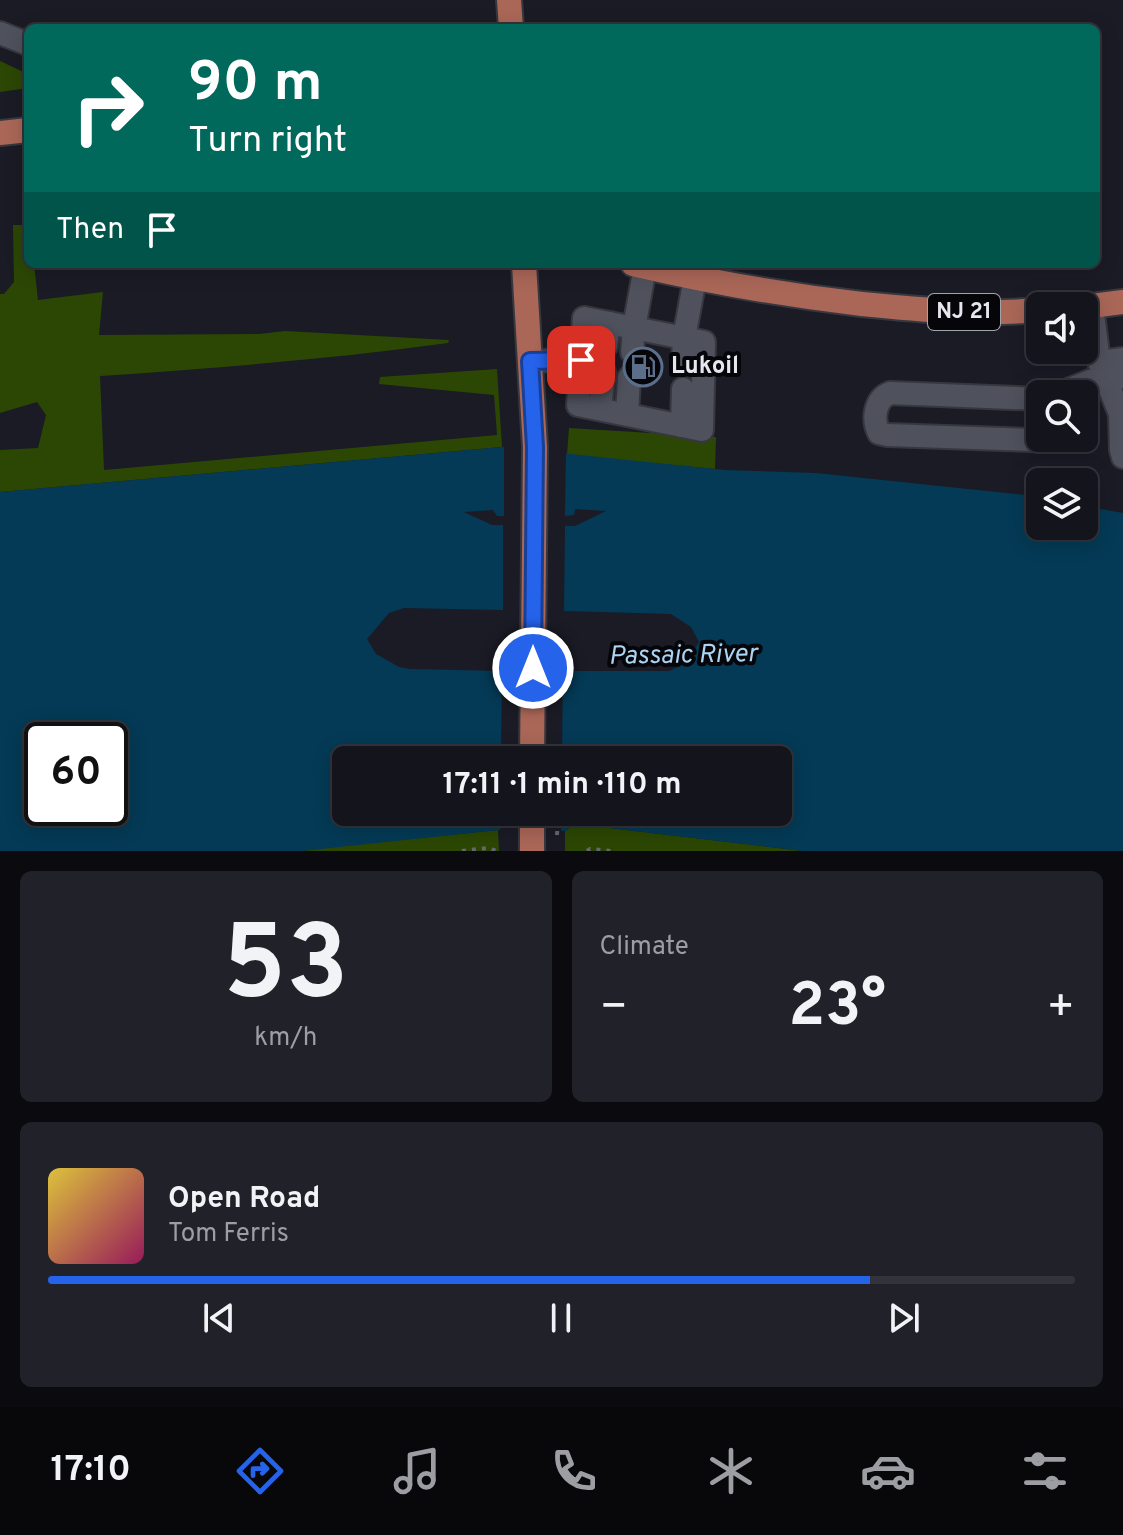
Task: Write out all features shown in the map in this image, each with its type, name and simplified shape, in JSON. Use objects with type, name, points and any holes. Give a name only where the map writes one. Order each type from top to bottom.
[{"type":"main road","points":[[509,0],[511,24]]},
{"type":"main road","points":[[0,133],[24,130]]},
{"type":"main road","points":[[524,268],[535,447],[532,746]]},
{"type":"main road","name":"NJ 21","points":[[648,268],[799,297],[973,312],[1026,310]]},
{"type":"main road","points":[[1098,305],[1123,302]]},
{"type":"street","points":[[0,33],[24,42]]},
{"type":"street","points":[[632,352],[639,268]]},
{"type":"street","points":[[683,362],[684,338],[695,278]]},
{"type":"street","points":[[584,318],[609,323],[704,342],[702,430],[578,405],[584,318]]},
{"type":"street","points":[[606,346],[609,323]]},
{"type":"street","points":[[1098,337],[1115,391],[1123,457]]},
{"type":"street","points":[[1115,391],[1123,359]]},
{"type":"street","points":[[530,361],[581,360]]},
{"type":"street","points":[[600,409],[604,372]]},
{"type":"street","points":[[627,414],[629,378]]},
{"type":"street","points":[[682,426],[683,389]]},
{"type":"street","points":[[1026,398],[890,393],[882,396],[877,404],[875,425],[879,433],[888,435],[1026,440]]},
{"type":"path","points":[[557,826],[557,835]]},
{"type":"path","points":[[462,851],[487,848],[497,851]]},
{"type":"path","points":[[587,851],[611,851]]},
{"type":"green space","points":[[0,61],[24,72],[24,89],[0,92]]},
{"type":"green space","points":[[13,225],[24,225],[24,268],[34,268],[38,300],[103,292],[99,335],[259,334],[285,331],[449,340],[448,343],[318,358],[100,376],[104,470],[497,435],[494,395],[379,384],[380,377],[497,369],[502,447],[0,492],[0,450],[38,448],[46,415],[37,402],[0,413],[0,294],[4,294],[14,282]]},
{"type":"green space","points":[[569,428],[716,437],[715,469],[567,455]]},
{"type":"green space","points":[[573,826],[593,826],[803,851],[565,851],[565,831]]},
{"type":"green space","points":[[498,830],[499,851],[302,851],[323,848]]},
{"type":"water","name":"Passaic River","points":[[502,447],[725,470],[816,473],[1026,495],[1026,540],[1098,540],[1098,509],[1123,513],[1123,851],[803,851],[593,826],[792,826],[792,746],[332,746],[332,826],[573,826],[565,831],[498,830],[302,851],[0,851],[0,492]]},
{"type":"pier","points":[[504,447],[566,451],[565,516],[574,515],[575,509],[606,511],[575,526],[565,526],[564,611],[671,614],[691,627],[699,642],[682,665],[669,671],[563,671],[562,746],[501,746],[502,671],[399,667],[376,654],[367,639],[389,613],[404,608],[503,610],[503,525],[492,525],[464,512],[493,510],[497,516],[504,516]]},
{"type":"pier","points":[[500,826],[561,826],[561,835],[500,834]]},
{"type":"place","name":"Lukoil","points":[[643,367]]},
{"type":"route","points":[[533,668],[535,447],[530,361],[581,360]]}]
